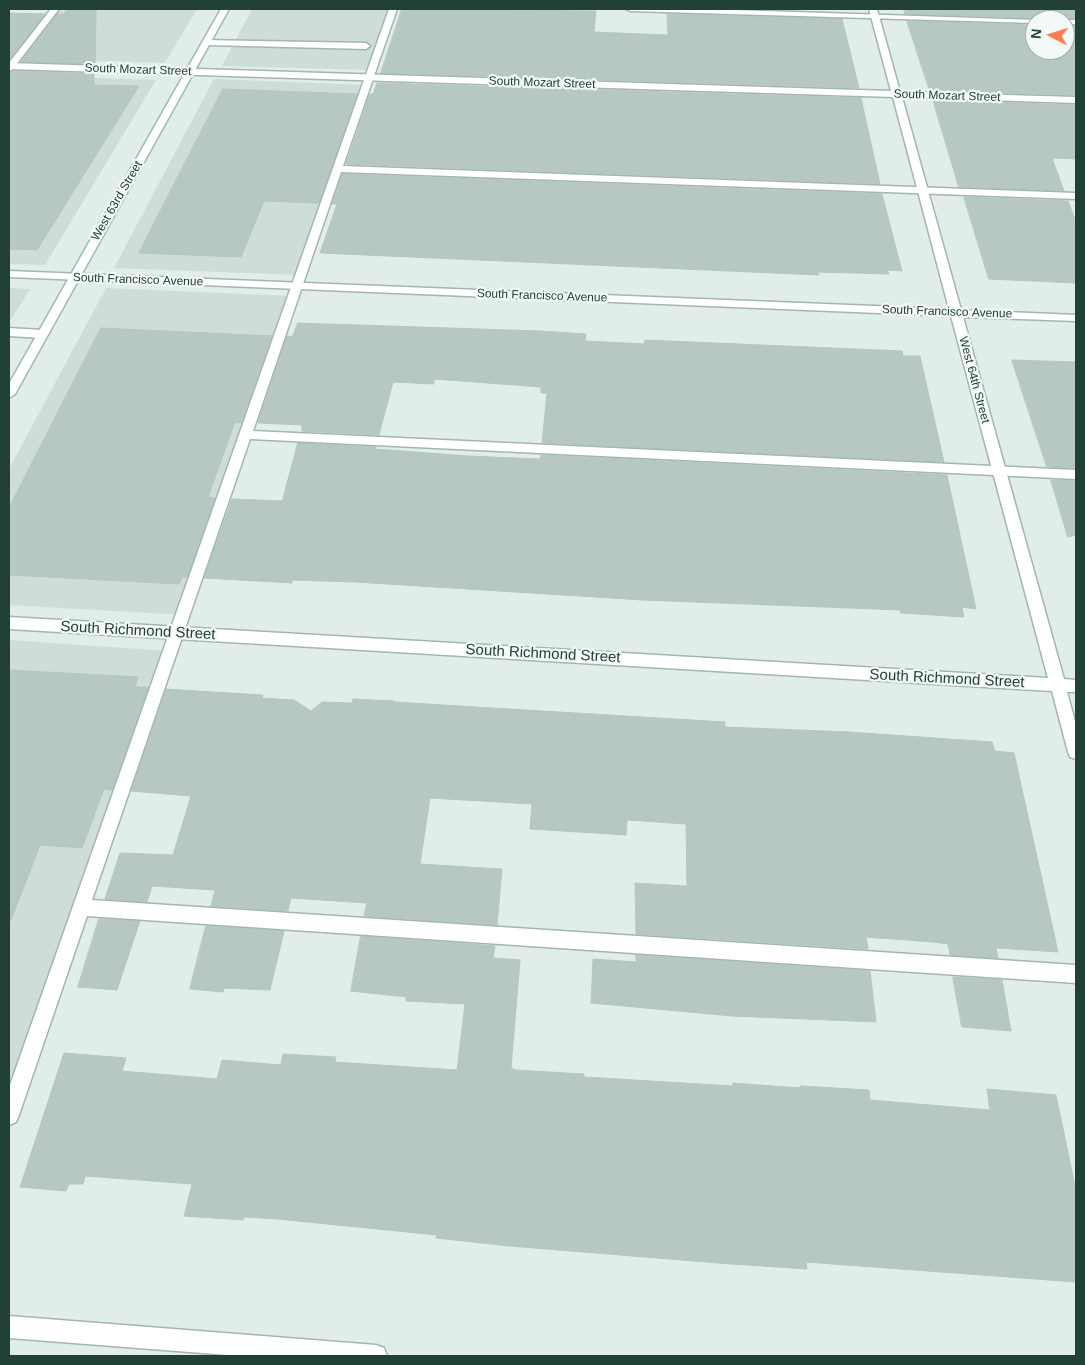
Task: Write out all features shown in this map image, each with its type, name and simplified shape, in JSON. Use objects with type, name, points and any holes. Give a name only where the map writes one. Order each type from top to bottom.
[{"type":"street","points":[[9,66],[55,9]]},
{"type":"street","name":"West 63rd Street","points":[[9,394],[225,9]]},
{"type":"street","points":[[9,1115],[394,9]]},
{"type":"street","points":[[630,9],[874,12],[1025,20]]},
{"type":"street","name":"West 64th Street","points":[[874,12],[1076,752]]},
{"type":"street","points":[[207,42],[366,46]]},
{"type":"street","name":"South Mozart Street","points":[[9,66],[1076,100]]},
{"type":"street","points":[[338,169],[1076,196]]},
{"type":"street","name":"South Francisco Avenue","points":[[9,274],[1076,318]]},
{"type":"street","points":[[9,332],[42,334]]},
{"type":"street","points":[[246,435],[1076,475]]},
{"type":"street","name":"South Richmond Street","points":[[9,623],[1076,686]]},
{"type":"street","points":[[81,907],[1076,974]]},
{"type":"street","points":[[9,1327],[376,1356]]},
{"type":"shaded area","points":[[55,9],[197,9],[165,63],[16,58]]},
{"type":"shaded area","points":[[252,9],[393,9],[372,70],[222,66]]},
{"type":"shaded area","points":[[9,75],[156,80],[45,265],[9,264]]},
{"type":"shaded area","points":[[214,79],[367,85],[301,275],[114,268]]},
{"type":"shaded area","points":[[9,288],[30,289],[9,323]]},
{"type":"shaded area","points":[[106,288],[294,296],[183,615],[9,605],[9,469]]},
{"type":"shaded area","points":[[9,640],[170,651],[9,1115]]},
{"type":"building","points":[[68,9],[96,9],[95,64],[21,62],[57,14],[64,14]]},
{"type":"building","points":[[402,9],[596,11],[594,32],[668,35],[667,14],[842,19],[859,88],[381,73]]},
{"type":"building","points":[[904,9],[1076,9],[1075,18],[1075,10],[1025,10],[1025,18],[905,14]]},
{"type":"building","points":[[9,13],[45,14],[9,60]]},
{"type":"building","points":[[907,21],[1025,25],[1025,60],[1075,60],[1076,26],[1076,95],[930,91]]},
{"type":"building","points":[[14,71],[94,74],[94,85],[139,86],[37,250],[9,249],[9,73]]},
{"type":"building","points":[[377,83],[861,98],[880,184],[346,164],[370,94],[373,94]]},
{"type":"building","points":[[223,89],[357,94],[319,203],[264,201],[241,257],[139,253]]},
{"type":"building","points":[[933,100],[1076,105],[1076,159],[1052,158],[1064,191],[959,187]]},
{"type":"building","points":[[342,174],[882,194],[902,271],[887,270],[889,274],[818,272],[819,275],[320,253],[337,204],[332,204]]},
{"type":"building","points":[[964,197],[1068,201],[1076,222],[1076,283],[989,279]]},
{"type":"building","points":[[298,323],[540,331],[586,334],[585,341],[644,344],[645,340],[902,351],[903,356],[920,356],[944,462],[542,443],[547,393],[541,393],[541,387],[434,379],[434,384],[393,382],[379,435],[302,431],[302,425],[258,423],[287,336],[292,337]]},
{"type":"building","points":[[101,328],[272,336],[241,423],[235,422],[208,497],[215,498],[187,577],[182,577],[179,584],[9,575],[9,508]]},
{"type":"building","points":[[1012,360],[1076,362],[1076,468],[1047,467]]},
{"type":"building","points":[[298,443],[376,447],[375,449],[468,456],[540,459],[541,455],[947,475],[976,609],[962,607],[964,617],[901,613],[900,610],[642,600],[355,582],[292,580],[292,583],[204,578],[232,499],[282,501]]},
{"type":"building","points":[[1051,480],[1076,481],[1076,535],[1068,537]]},
{"type":"building","points":[[9,670],[138,677],[135,687],[148,687],[112,790],[104,789],[82,848],[40,845],[11,920],[9,920]]},
{"type":"building","points":[[166,689],[263,695],[262,698],[294,700],[311,711],[322,702],[352,703],[353,699],[725,722],[725,727],[849,732],[992,742],[995,751],[1014,753],[1058,952],[996,948],[998,958],[950,955],[948,944],[866,937],[868,949],[636,934],[635,883],[687,886],[686,824],[627,820],[626,835],[530,829],[532,804],[430,798],[420,864],[502,869],[497,925],[364,916],[367,903],[291,898],[288,911],[211,906],[215,890],[152,886],[147,902],[105,899],[120,853],[173,855],[191,796],[131,791]]},
{"type":"building","points":[[99,919],[140,921],[117,990],[78,987]]},
{"type":"building","points":[[206,926],[284,931],[270,990],[224,988],[223,992],[190,989]]},
{"type":"building","points":[[361,936],[495,946],[493,958],[520,960],[511,1068],[516,1070],[584,1074],[584,1077],[733,1086],[733,1083],[800,1088],[800,1086],[869,1090],[870,1100],[990,1110],[987,1089],[1056,1095],[1076,1191],[1076,1282],[806,1262],[807,1269],[731,1264],[509,1246],[436,1238],[437,1235],[277,1219],[244,1217],[243,1220],[184,1216],[192,1184],[85,1176],[83,1184],[69,1184],[66,1191],[20,1187],[64,1053],[126,1058],[122,1071],[217,1079],[222,1060],[281,1065],[283,1054],[336,1057],[335,1062],[457,1070],[465,1004],[406,1001],[406,997],[351,991]]},
{"type":"building","points":[[636,955],[870,971],[876,1022],[732,1016],[591,1003],[593,959],[636,962]]},
{"type":"building","points":[[953,977],[1002,980],[1011,1031],[962,1027]]}]
